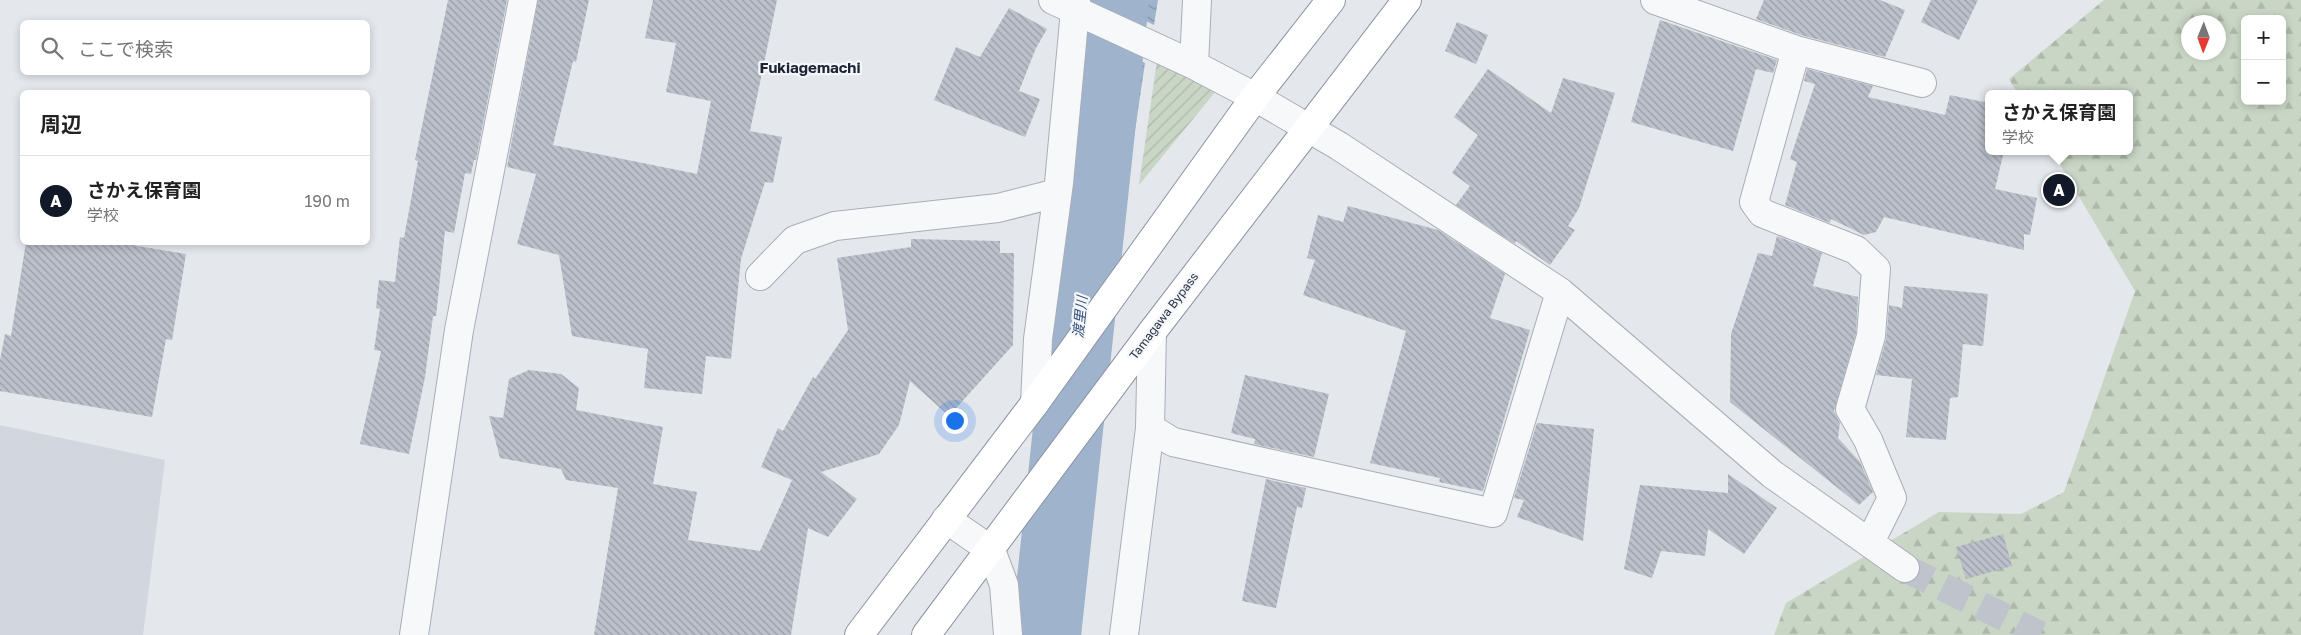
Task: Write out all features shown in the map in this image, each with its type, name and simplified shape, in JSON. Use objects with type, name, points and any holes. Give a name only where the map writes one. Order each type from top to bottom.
[{"type":"highway","points":[[859,635],[1035,403],[1255,97],[1331,0]]},
{"type":"highway","name":"Tamagawa Bypass","points":[[926,635],[1152,332],[1407,0]]},
{"type":"street","points":[[414,635],[459,330],[523,0]]},
{"type":"street","points":[[1194,65],[1197,0]]},
{"type":"street","points":[[1655,0],[1796,50],[1922,83]]},
{"type":"street","points":[[1035,403],[1038,339],[1057,193],[1068,3],[1255,97],[1339,146],[1560,292],[1772,474],[1905,568]]},
{"type":"street","points":[[1796,50],[1754,202],[1762,214],[1856,250],[1876,270],[1871,336],[1850,409],[1868,440],[1892,498],[1870,542]]},
{"type":"street","points":[[760,276],[795,240],[834,226],[998,208],[1057,193]]},
{"type":"street","points":[[1150,428],[1173,442],[1493,513],[1560,292]]},
{"type":"street","points":[[1124,635],[1150,428],[1152,332]]},
{"type":"street","points":[[946,519],[991,550],[1004,585],[1008,635]]},
{"type":"shaded area","points":[[0,425],[165,460],[143,635],[0,635]]},
{"type":"green space","points":[[2104,0],[2301,0],[2301,635],[1774,635],[1786,603],[1939,512],[2021,514],[2064,492],[2135,291],[2054,155],[2133,155],[2133,90],[2016,90],[2009,79]]},
{"type":"green space","points":[[1157,61],[1216,91],[1139,185]]},
{"type":"water","points":[[1102,0],[1158,0],[1154,25]]},
{"type":"water","points":[[1094,35],[1145,63],[1125,198],[1075,264]]},
{"type":"building","points":[[448,0],[507,0],[476,160],[474,160],[471,174],[465,173],[454,233],[445,231],[436,316],[433,316],[425,377],[409,454],[360,444],[381,351],[374,350],[380,309],[376,308],[379,280],[395,282],[400,237],[404,238],[418,161],[415,160]]},
{"type":"building","points":[[538,0],[589,0],[576,62],[573,61],[553,145],[697,174],[711,101],[666,92],[676,43],[645,38],[653,0],[777,0],[750,131],[782,137],[773,183],[765,182],[741,259],[731,359],[706,356],[702,394],[644,388],[648,349],[572,336],[559,255],[517,244],[536,174],[507,167]]},
{"type":"building","points":[[1764,0],[1880,0],[1905,10],[1885,57],[1801,35],[1756,19]]},
{"type":"building","points":[[1931,0],[1978,0],[1959,40],[1921,22]]},
{"type":"building","points":[[1009,8],[1047,29],[1036,48],[1019,91],[1040,99],[1025,137],[934,100],[956,47],[980,57]]},
{"type":"building","points":[[1660,20],[1777,60],[1773,73],[1756,69],[1733,151],[1631,122]]},
{"type":"building","points":[[1457,22],[1488,35],[1476,64],[1445,51]]},
{"type":"building","points":[[1488,69],[1551,113],[1563,78],[1615,93],[1579,208],[1568,226],[1575,230],[1550,265],[1516,241],[1515,244],[1456,205],[1470,186],[1452,173],[1478,135],[1454,117]]},
{"type":"building","points":[[1807,69],[1873,86],[1868,97],[1945,115],[1950,95],[1985,102],[1985,155],[2003,155],[1995,189],[2037,198],[2030,235],[2024,234],[2024,250],[1884,217],[1876,232],[1864,235],[1831,219],[1830,223],[1785,205],[1797,162],[1790,159],[1815,84],[1804,81]]},
{"type":"building","points":[[1348,206],[1438,230],[1505,274],[1490,318],[1530,330],[1483,491],[1439,482],[1440,478],[1370,463],[1406,331],[1303,295],[1315,260],[1307,258],[1318,215],[1343,222]]},
{"type":"building","points":[[1777,236],[1822,253],[1813,286],[1858,297],[1856,333],[1834,411],[1840,423],[1838,438],[1860,462],[1873,492],[1859,505],[1730,402],[1731,334],[1758,253],[1772,256]]},
{"type":"building","points":[[911,239],[1000,241],[1000,253],[1014,253],[1013,345],[949,416],[910,381],[899,425],[879,454],[821,472],[857,499],[828,537],[808,528],[791,635],[594,635],[618,488],[566,480],[561,469],[500,458],[489,416],[503,418],[509,379],[529,370],[561,374],[579,388],[576,410],[663,427],[653,484],[697,492],[688,540],[760,551],[792,480],[761,467],[778,428],[783,431],[813,377],[815,379],[848,330],[837,258],[911,247]]},
{"type":"building","points":[[26,245],[131,245],[186,254],[172,340],[166,339],[152,417],[0,391],[0,360],[5,334],[11,336]]},
{"type":"building","points":[[1904,286],[1988,294],[1983,346],[1963,344],[1958,397],[1950,398],[1946,440],[1906,437],[1912,379],[1876,375],[1886,340],[1889,305],[1902,308]]},
{"type":"building","points":[[1245,375],[1329,394],[1314,457],[1254,444],[1255,439],[1231,433]]},
{"type":"building","points":[[1537,423],[1594,429],[1583,541],[1517,517],[1524,500],[1514,498]]},
{"type":"building","points":[[1728,474],[1777,508],[1744,554],[1708,529],[1705,556],[1661,551],[1652,578],[1624,569],[1640,485],[1728,493]]},
{"type":"building","points":[[1266,479],[1306,488],[1302,508],[1297,507],[1276,608],[1242,601]]},
{"type":"building","points":[[2003,534],[2012,566],[1966,579],[1956,547]]},
{"type":"waterway","name":"渡里川","points":[[1046,635],[1114,0]]},
{"type":"tunnel","points":[[1905,568],[2040,635]]},
{"type":"place","name":"さかえ保育園","points":[[2059,190]]},
{"type":"district","name":"Fukiagemachi","points":[[810,68]]}]
